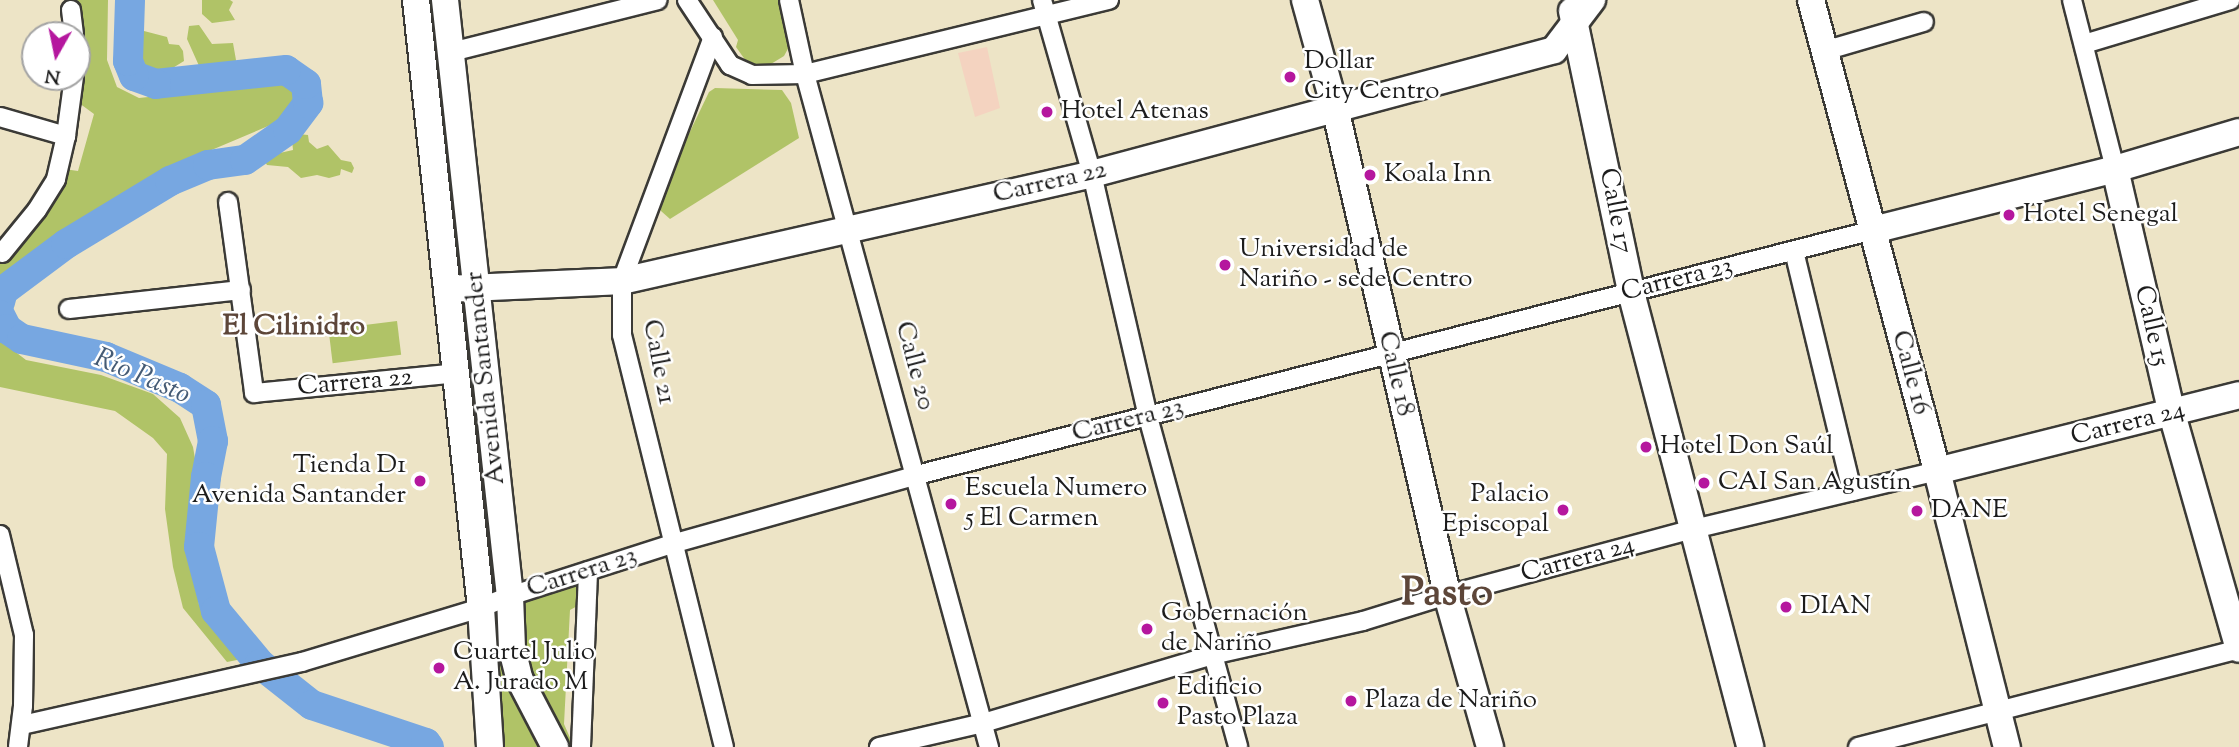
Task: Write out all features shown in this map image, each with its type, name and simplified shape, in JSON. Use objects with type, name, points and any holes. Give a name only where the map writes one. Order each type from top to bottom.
[{"type":"street","name":"Avenida Santander","points":[[416,0],[481,608],[490,747]]},
{"type":"street","name":"Avenida Santander","points":[[445,0],[510,596],[512,649],[519,678],[555,747]]},
{"type":"street","points":[[451,52],[658,0]]},
{"type":"street","points":[[687,0],[730,65],[752,75],[805,74],[1044,9],[1109,0]]},
{"type":"street","name":"Calle 20","points":[[789,0],[805,74],[917,475],[989,747]]},
{"type":"street","name":"Calle 18","points":[[1305,0],[1335,108],[1389,353],[1447,595],[1490,747]]},
{"type":"street","name":"Carrera 22","points":[[448,289],[622,281],[1092,174],[1554,50],[1572,10],[1592,0]]},
{"type":"street","name":"Calle 16","points":[[1811,0],[1937,471],[2007,747]]},
{"type":"street","name":"Calle 15","points":[[2072,0],[2115,169],[2172,414],[2239,649]]},
{"type":"street","points":[[2084,44],[2231,0]]},
{"type":"street","points":[[1044,9],[1092,174],[1148,416],[1238,747]]},
{"type":"street","points":[[71,10],[72,21]]},
{"type":"street","name":"Calle 17","points":[[1572,10],[1631,292],[1750,747]]},
{"type":"street","points":[[1824,51],[1924,22]]},
{"type":"street","name":"Calle 21","points":[[713,37],[622,281],[622,335],[724,747]]},
{"type":"street","points":[[2,253],[37,211],[55,179],[66,136],[72,91]]},
{"type":"street","points":[[0,117],[66,136]]},
{"type":"street","name":"Carrera 23","points":[[22,725],[302,662],[481,608],[510,596],[672,544],[917,475],[2115,169],[2239,132]]},
{"type":"street","points":[[69,309],[241,290],[228,202]]},
{"type":"street","points":[[1794,251],[1852,491]]},
{"type":"street","name":"Carrera 22","points":[[241,290],[254,393],[457,373]]},
{"type":"street","name":"Carrera 24","points":[[879,747],[983,723],[1212,655],[1363,621],[1447,595],[1694,529],[2172,414],[2239,395]]},
{"type":"street","points":[[0,535],[24,635],[19,746]]},
{"type":"street","points":[[580,747],[588,571]]},
{"type":"street","points":[[1858,747],[2239,649]]},
{"type":"shaded area","points":[[987,47],[1000,108],[975,117],[958,53]]},
{"type":"green space","points":[[73,0],[108,0],[107,60],[117,87],[139,98],[245,87],[284,80],[296,87],[294,105],[280,121],[195,157],[65,238],[0,290],[0,257],[31,233],[64,169],[78,171],[94,114],[79,103],[79,91],[91,91],[91,21],[76,21]]},
{"type":"green space","points":[[202,0],[233,2],[229,10],[235,20],[212,23],[202,14]]},
{"type":"green space","points":[[428,0],[433,0],[458,251],[455,250]]},
{"type":"green space","points":[[713,0],[780,0],[790,45],[784,56],[766,67],[746,61],[736,47],[738,40]]},
{"type":"green space","points":[[199,25],[212,44],[233,43],[236,60],[234,69],[200,68],[187,39],[189,26]]},
{"type":"green space","points":[[144,31],[167,37],[169,44],[179,45],[184,61],[163,74],[145,70],[144,62],[134,46],[135,37]]},
{"type":"green space","points":[[715,88],[782,90],[791,103],[799,138],[670,219],[661,211],[660,194],[709,92]]},
{"type":"green space","points":[[298,134],[308,135],[309,142],[317,149],[328,145],[341,160],[351,162],[354,168],[352,173],[341,169],[340,175],[329,178],[317,175],[301,178],[288,167],[267,165],[262,157],[293,150],[292,140]]},
{"type":"green space","points":[[460,298],[464,298],[496,577],[492,583],[488,580]]},
{"type":"green space","points":[[397,321],[401,355],[333,363],[329,329]]},
{"type":"green space","points":[[0,340],[26,360],[101,375],[153,394],[180,418],[193,447],[197,470],[190,523],[199,605],[247,658],[227,662],[183,608],[173,567],[165,509],[167,454],[153,438],[115,411],[0,387]]},
{"type":"green space","points":[[582,576],[581,604],[570,610],[564,724],[574,747],[568,747],[526,675],[516,599]]},
{"type":"green space","points":[[502,603],[544,747],[502,747],[492,609]]},
{"type":"waterway","name":"Río Pasto","points":[[0,302],[3,291],[66,244],[170,181],[208,165],[245,160],[288,130],[308,103],[306,84],[286,70],[156,84],[134,76],[128,61],[130,0]]},
{"type":"waterway","name":"Río Pasto","points":[[0,315],[7,329],[22,339],[106,357],[180,388],[206,405],[213,441],[206,477],[199,547],[216,611],[260,664],[312,705],[426,743],[429,747]]},
{"type":"place","name":"Dollar City Centro","points":[[1290,77]]},
{"type":"place","name":"Hotel Atenas","points":[[1047,112]]},
{"type":"place","name":"Koala Inn","points":[[1370,175]]},
{"type":"place","name":"Hotel Senegal","points":[[2009,215]]},
{"type":"place","name":"Universidad de Nariño - sede Centro","points":[[1225,265]]},
{"type":"place","name":"Hotel Don Saúl","points":[[1646,447]]},
{"type":"place","name":"Tienda D1 Avenida Santander","points":[[420,481]]},
{"type":"place","name":"CAI San Agustín","points":[[1704,483]]},
{"type":"place","name":"Escuela Numero 5 El Carmen","points":[[951,504]]},
{"type":"place","name":"Palacio Episcopal","points":[[1563,510]]},
{"type":"place","name":"DANE","points":[[1917,511]]},
{"type":"place","name":"DIAN","points":[[1786,607]]},
{"type":"place","name":"Gobernación de Nariño","points":[[1147,629]]},
{"type":"place","name":"Cuartel Julio A. Jurado M","points":[[439,668]]},
{"type":"place","name":"Plaza de Nariño","points":[[1351,701]]},
{"type":"place","name":"Edificio Pasto Plaza","points":[[1163,703]]},
{"type":"district","name":"El Cilinidro","points":[[294,327]]},
{"type":"district","name":"Pasto","points":[[1447,595]]}]
